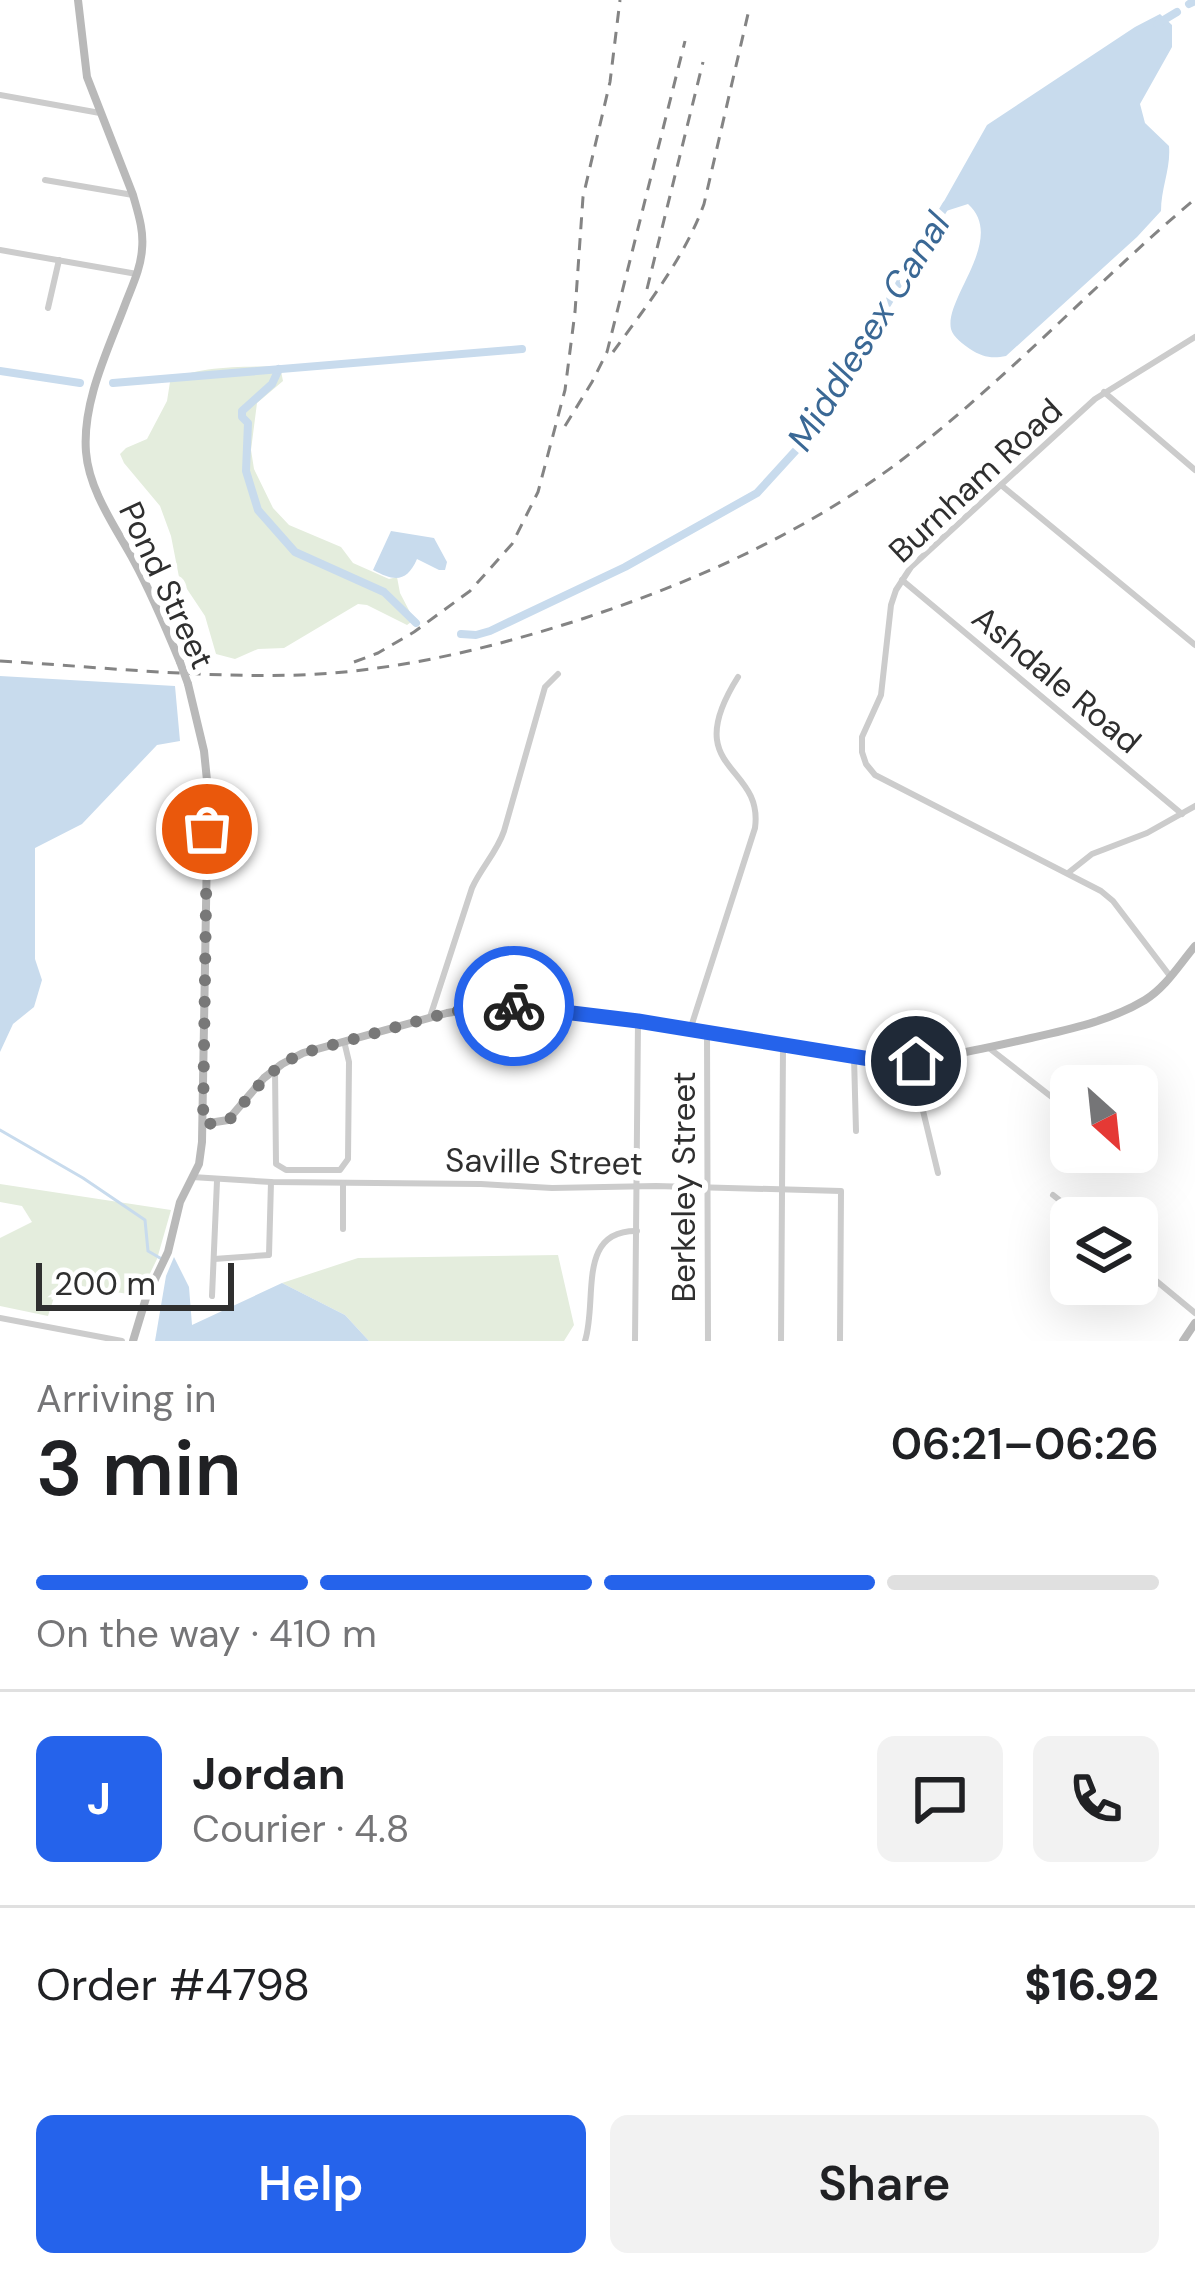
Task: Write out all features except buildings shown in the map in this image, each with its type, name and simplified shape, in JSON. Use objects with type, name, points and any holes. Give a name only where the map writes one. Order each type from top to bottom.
[{"type":"street","name":"Pond Street","points":[[78,0],[87,77],[133,195],[143,245],[98,378],[86,455],[107,513],[148,587],[180,662],[200,729],[208,790],[199,1164],[180,1202],[169,1252],[146,1298],[134,1341]]},
{"type":"street","points":[[0,95],[100,113]]},
{"type":"street","points":[[44,180],[133,195]]},
{"type":"street","points":[[0,250],[136,274]]},
{"type":"street","points":[[48,308],[59,260]]},
{"type":"street","name":"Burnham Road","points":[[1170,976],[1101,890],[874,775],[862,752],[862,737],[881,695],[891,605],[911,567],[1104,392],[1195,337]]},
{"type":"street","points":[[1104,392],[1195,470]]},
{"type":"street","points":[[1001,485],[1195,645]]},
{"type":"street","name":"Ashdale Road","points":[[902,580],[1182,814]]},
{"type":"street","points":[[430,1017],[472,888],[504,832],[545,687],[558,674]]},
{"type":"street","points":[[690,1030],[755,828],[752,799],[716,747],[714,735],[738,677]]},
{"type":"street","points":[[1068,873],[1092,854],[1147,833],[1195,806]]},
{"type":"street","points":[[203,1124],[230,1119],[275,1069],[303,1053],[430,1017],[498,1005],[638,1021],[854,1057],[943,1058],[1102,1020],[1148,998],[1195,946]]},
{"type":"street","points":[[635,1341],[638,1021]]},
{"type":"street","name":"Berkeley Street","points":[[706,1033],[708,1341]]},
{"type":"street","points":[[275,1069],[274,1158],[278,1166],[337,1171],[346,1165],[349,1062],[344,1041]]},
{"type":"street","points":[[781,1341],[783,1046]]},
{"type":"street","points":[[988,1048],[1050,1096]]},
{"type":"street","points":[[854,1057],[856,1131]]},
{"type":"street","points":[[911,1061],[938,1172]]},
{"type":"street","points":[[250,1092],[266,1089],[275,1102]]},
{"type":"street","name":"Saville Street","points":[[192,1178],[841,1191],[840,1341]]},
{"type":"street","points":[[212,1296],[218,1181]]},
{"type":"street","points":[[214,1258],[269,1255],[271,1183]]},
{"type":"street","points":[[343,1183],[343,1229]]},
{"type":"street","points":[[585,1341],[595,1254],[608,1237],[637,1231]]},
{"type":"street","points":[[1158,1282],[1195,1313]]},
{"type":"street","points":[[0,1318],[122,1341]]},
{"type":"street","points":[[1183,1341],[1195,1323]]},
{"type":"green space","points":[[280,366],[283,381],[257,403],[251,450],[254,469],[273,508],[289,525],[341,547],[353,563],[389,579],[397,577],[414,620],[407,625],[358,604],[284,648],[258,649],[235,659],[216,654],[205,616],[179,577],[160,506],[120,454],[147,439],[167,401],[170,382],[180,376],[222,368]]},
{"type":"green space","points":[[0,1184],[171,1210],[157,1259],[139,1296],[59,1282],[48,1316],[0,1306],[0,1238],[32,1222],[22,1206],[0,1202]]},
{"type":"green space","points":[[558,1255],[574,1325],[564,1341],[369,1341],[345,1315],[282,1283],[358,1258]]},
{"type":"water","points":[[1160,14],[1172,25],[1172,47],[1140,104],[1145,123],[1169,146],[1161,211],[1006,356],[974,352],[954,335],[951,316],[978,251],[978,218],[968,204],[943,212],[943,203],[987,125]]},
{"type":"water","points":[[391,531],[434,538],[447,562],[445,570],[417,559],[400,578],[373,570]]},
{"type":"water","points":[[0,676],[175,686],[180,741],[157,745],[82,824],[35,848],[35,959],[42,980],[34,1007],[13,1024],[0,1052]]},
{"type":"water","points":[[174,1257],[189,1287],[192,1325],[282,1283],[345,1315],[369,1341],[155,1341],[166,1276]]},
{"type":"waterway","name":"Middlesex Canal","points":[[1189,4],[1195,1]]},
{"type":"waterway","name":"Middlesex Canal","points":[[1157,24],[1177,12]]},
{"type":"waterway","name":"Middlesex Canal","points":[[461,634],[490,631],[625,567],[757,493],[809,436],[946,205]]},
{"type":"waterway","name":"Middlesex Canal","points":[[113,383],[522,349]]},
{"type":"waterway","name":"Middlesex Canal","points":[[279,369],[272,384],[242,411],[248,423],[246,471],[258,510],[295,552],[384,592],[416,623]]},
{"type":"waterway","name":"Middlesex Canal","points":[[0,371],[80,383]]},
{"type":"waterway","points":[[0,1130],[145,1220],[148,1251],[160,1258]]},
{"type":"railway","points":[[354,662],[414,632],[470,591],[512,544],[538,492],[565,390],[583,197],[610,82],[620,0]]},
{"type":"railway","points":[[613,352],[675,263],[704,204],[748,14]]},
{"type":"railway","points":[[565,426],[607,352],[685,41]]},
{"type":"railway","points":[[647,289],[703,62]]},
{"type":"railway","points":[[0,661],[225,675],[337,673],[480,648],[667,588],[785,534],[895,465],[973,402],[1195,199]]},
{"type":"way so far","points":[[207,829],[203,1124],[230,1119],[264,1078],[303,1053],[447,1013],[514,1006]]},
{"type":"route","points":[[514,1006],[876,1060],[916,1061]]}]
